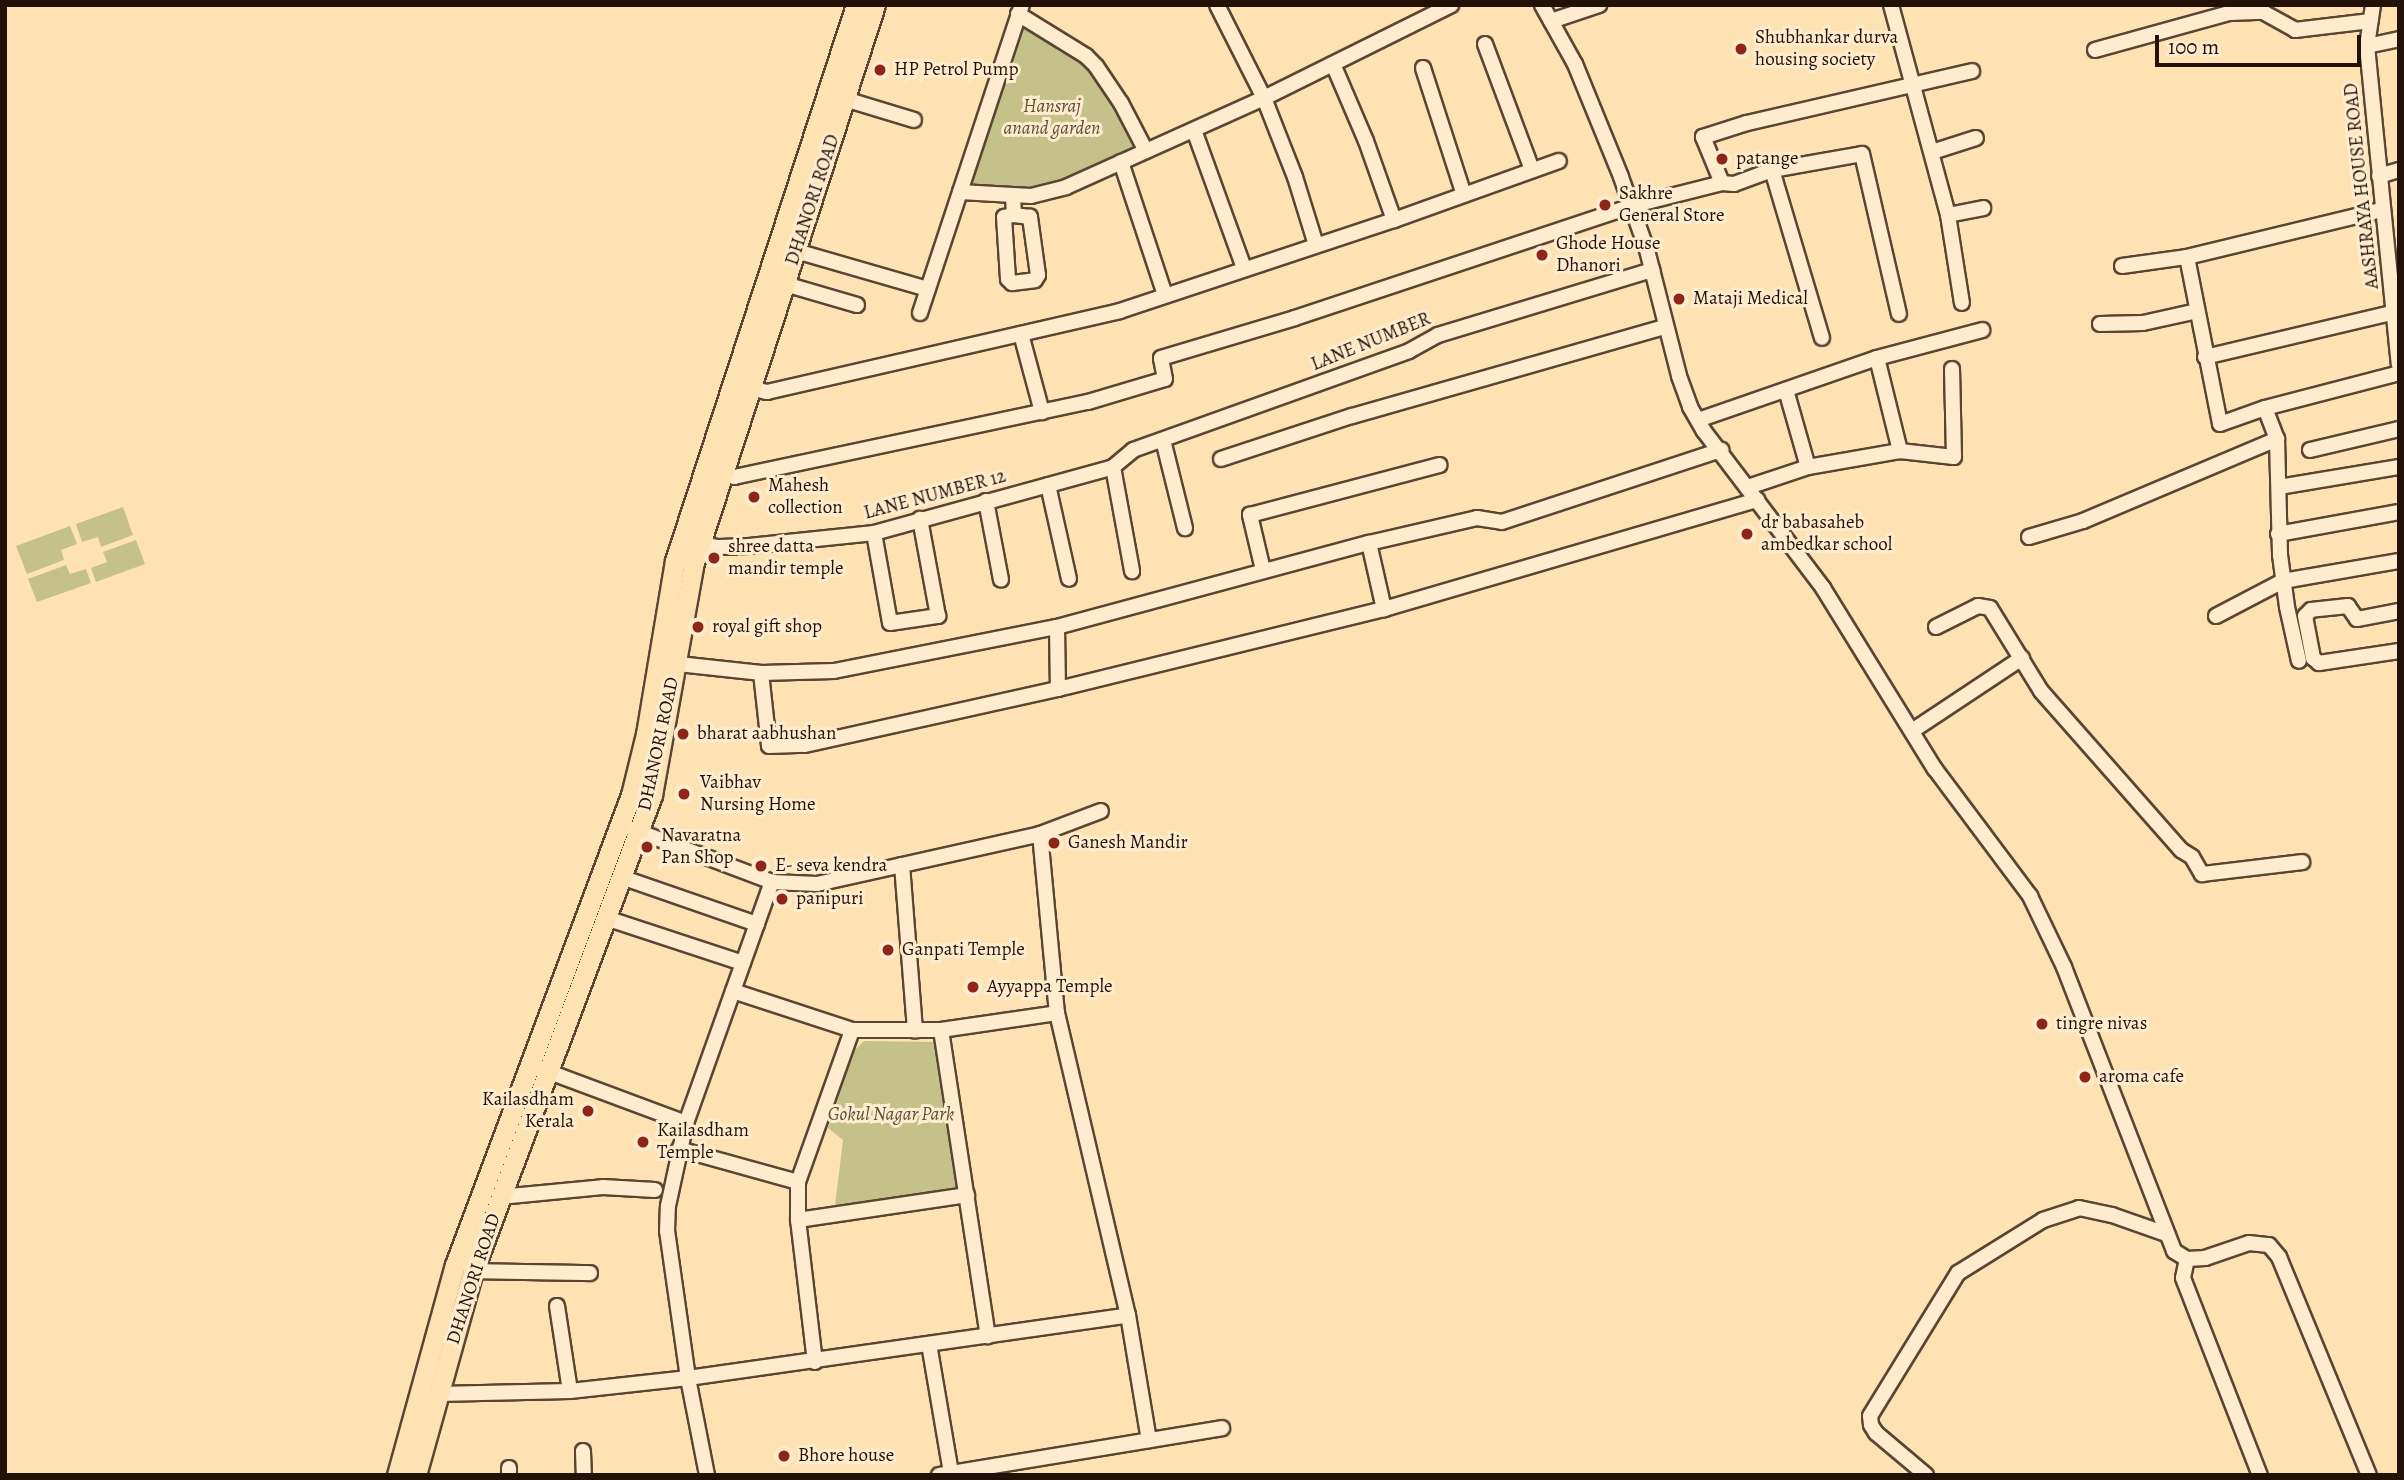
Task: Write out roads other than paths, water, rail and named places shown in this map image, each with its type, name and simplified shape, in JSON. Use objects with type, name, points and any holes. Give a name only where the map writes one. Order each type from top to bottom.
[{"type":"main road","name":"DHANORI ROAD","points":[[416,1475],[473,1270],[500,1197],[539,1068],[630,828],[657,772],[681,542],[714,472],[796,221],[856,5]]},
{"type":"main road","name":"DHANORI ROAD","points":[[742,386],[785,285],[796,251],[796,221],[845,99],[876,5]]},
{"type":"main road","name":"DHANORI ROAD","points":[[676,599],[702,544],[714,472]]},
{"type":"main road","name":"DHANORI ROAD","points":[[397,1475],[456,1265],[606,918],[621,877],[630,828]]},
{"type":"street","points":[[1217,5],[1264,98],[1295,177],[1316,245]]},
{"type":"street","points":[[960,192],[1031,196],[1066,187],[1264,98],[1451,5]]},
{"type":"street","points":[[1542,5],[1574,64],[1631,206],[1652,270],[1679,376],[1698,420],[1823,588],[1935,769],[2031,896],[2064,967],[2174,1251],[2187,1259],[2205,1258],[2249,1243],[2269,1245],[2279,1257],[2369,1475]]},
{"type":"street","points":[[1551,21],[1599,5]]},
{"type":"street","points":[[1891,5],[1948,215],[1962,303]]},
{"type":"street","name":"AASHRAYA HOUSE ROAD","points":[[2372,5],[2367,46],[2382,210],[2393,248],[2399,364]]},
{"type":"street","points":[[920,313],[1020,10],[1086,56],[1096,66],[1121,103],[1146,151]]},
{"type":"street","points":[[2095,50],[2229,13],[2263,12],[2295,30],[2370,21]]},
{"type":"street","points":[[2367,46],[2399,38]]},
{"type":"street","points":[[1485,44],[1532,170]]},
{"type":"street","points":[[1333,64],[1366,141],[1394,220]]},
{"type":"street","points":[[1423,68],[1464,195]]},
{"type":"street","points":[[1722,183],[1703,137],[1747,123],[1915,87],[1972,71]]},
{"type":"street","points":[[845,99],[914,120]]},
{"type":"street","points":[[1194,130],[1244,268]]},
{"type":"street","points":[[1932,152],[1976,138]]},
{"type":"street","points":[[714,472],[734,477],[1042,412],[1165,379],[1161,359],[1295,318],[1631,206],[1722,183],[1734,184],[1772,170],[1862,154],[1899,314]]},
{"type":"street","points":[[742,386],[767,392],[1120,311],[1394,220],[1559,160]]},
{"type":"street","points":[[1121,162],[1165,295]]},
{"type":"street","points":[[1772,170],[1822,338]]},
{"type":"street","points":[[2379,176],[2399,170]]},
{"type":"street","points":[[1013,196],[1014,215]]},
{"type":"street","points":[[1948,215],[1983,208]]},
{"type":"street","points":[[2122,266],[2187,257],[2382,210]]},
{"type":"street","points":[[1014,215],[1030,216],[1038,275],[1035,279],[1012,282],[1008,279],[1003,217],[1014,215]]},
{"type":"street","points":[[796,251],[928,289]]},
{"type":"street","points":[[2187,257],[2220,424],[2265,408],[2399,373]]},
{"type":"street","name":"LANE NUMBER","points":[[1113,467],[1133,450],[1409,351],[1438,335],[1652,270]]},
{"type":"street","points":[[785,285],[857,305]]},
{"type":"street","points":[[2100,324],[2143,323],[2197,311]]},
{"type":"street","points":[[2206,357],[2396,311]]},
{"type":"street","points":[[1221,459],[1352,416],[1665,327]]},
{"type":"street","points":[[1698,420],[1877,358],[1982,330]]},
{"type":"street","points":[[1021,334],[1042,412]]},
{"type":"street","points":[[1877,358],[1899,451]]},
{"type":"street","points":[[1748,487],[1808,467],[1899,451],[1954,457],[1952,369]]},
{"type":"street","points":[[1786,390],[1808,467]]},
{"type":"street","points":[[2265,408],[2277,439],[2278,534],[2299,661]]},
{"type":"street","points":[[2310,450],[2399,429]]},
{"type":"street","points":[[2029,537],[2083,521],[2277,439]]},
{"type":"street","points":[[1163,440],[1185,528]]},
{"type":"street","points":[[667,663],[761,673],[834,671],[1057,627],[1369,542],[1477,518],[1502,522],[1721,450]]},
{"type":"street","points":[[1263,570],[1250,515],[1439,465]]},
{"type":"street","points":[[1113,467],[1132,571]]},
{"type":"street","name":"LANE NUMBER 12","points":[[681,542],[719,547],[749,546],[874,533],[1113,467]]},
{"type":"street","points":[[2279,487],[2399,467]]},
{"type":"street","points":[[1048,485],[1069,579]]},
{"type":"street","points":[[761,673],[769,746],[806,745],[1058,689],[1384,609],[1757,500]]},
{"type":"street","points":[[986,501],[1001,580]]},
{"type":"street","points":[[2278,534],[2399,512]]},
{"type":"street","points":[[874,533],[890,623],[938,616],[920,519]]},
{"type":"street","points":[[1369,542],[1384,609]]},
{"type":"street","points":[[2216,617],[2284,582],[2399,561]]},
{"type":"street","points":[[1936,627],[1985,606],[1996,615],[2041,691],[2181,850],[2192,857],[2202,874],[2302,862]]},
{"type":"street","points":[[2399,611],[2357,619],[2348,606],[2311,610],[2305,616],[2313,658],[2319,663],[2399,651]]},
{"type":"street","points":[[1057,627],[1058,689]]},
{"type":"street","points":[[1912,731],[2022,658]]},
{"type":"street","points":[[630,828],[772,882],[817,884],[1040,834],[1101,811]]},
{"type":"street","points":[[1040,834],[1057,1013],[1128,1315],[1149,1440]]},
{"type":"street","points":[[902,864],[915,1030]]},
{"type":"street","points":[[621,877],[757,924]]},
{"type":"street","points":[[707,1475],[688,1378],[667,1231],[669,1196],[686,1123],[772,882]]},
{"type":"street","points":[[606,918],[743,963]]},
{"type":"street","points":[[733,991],[852,1030],[941,1030],[1057,1013]]},
{"type":"street","points":[[816,1362],[798,1220],[798,1182],[852,1030]]},
{"type":"street","points":[[941,1030],[988,1336]]},
{"type":"street","points":[[539,1068],[686,1123]]},
{"type":"street","points":[[679,1149],[798,1182]]},
{"type":"street","points":[[500,1197],[603,1186],[655,1190]]},
{"type":"street","points":[[798,1220],[967,1195]]},
{"type":"street","points":[[1926,1475],[1876,1433],[1870,1416],[1958,1273],[2043,1220],[2079,1208],[2104,1212],[2166,1234]]},
{"type":"street","points":[[2187,1259],[2183,1279],[2260,1475]]},
{"type":"street","points":[[473,1270],[590,1273]]},
{"type":"street","points":[[557,1306],[570,1391]]},
{"type":"street","points":[[438,1394],[570,1391],[688,1378],[816,1362],[1128,1315]]},
{"type":"street","points":[[929,1345],[954,1473],[1222,1428]]},
{"type":"street","points":[[583,1451],[584,1475]]},
{"type":"place","name":"Shubhankar durva housing society","points":[[1741,49]]},
{"type":"place","name":"HP Petrol Pump","points":[[880,70]]},
{"type":"place","name":"patange","points":[[1722,159]]},
{"type":"place","name":"Sakhre General Store","points":[[1605,205]]},
{"type":"place","name":"Ghode House Dhanori","points":[[1542,255]]},
{"type":"place","name":"Mataji Medical","points":[[1679,299]]},
{"type":"place","name":"Mahesh collection","points":[[754,497]]},
{"type":"place","name":"dr babasaheb ambedkar school","points":[[1747,534]]},
{"type":"place","name":"shree datta mandir temple","points":[[714,558]]},
{"type":"place","name":"royal gift shop","points":[[698,627]]},
{"type":"place","name":"bharat aabhushan","points":[[683,734]]},
{"type":"place","name":"Vaibhav Nursing Home","points":[[684,794]]},
{"type":"place","name":"Ganesh Mandir","points":[[1054,843]]},
{"type":"place","name":"Navaratna Pan Shop","points":[[647,847]]},
{"type":"place","name":"E- seva kendra","points":[[761,866]]},
{"type":"place","name":"panipuri","points":[[782,899]]},
{"type":"place","name":"Ganpati Temple","points":[[888,950]]},
{"type":"place","name":"Ayyappa Temple","points":[[973,987]]},
{"type":"place","name":"tingre nivas","points":[[2042,1024]]},
{"type":"place","name":"aroma cafe","points":[[2085,1077]]},
{"type":"place","name":"Kailasdham Kerala","points":[[588,1111]]},
{"type":"place","name":"Kailasdham Temple","points":[[643,1142]]},
{"type":"place","name":"Bhore house","points":[[784,1456]]},
{"type":"park label","name":"Hansraj anand garden","points":[[1052,118]]},
{"type":"park label","name":"Gokul Nagar Park","points":[[891,1115]]}]
